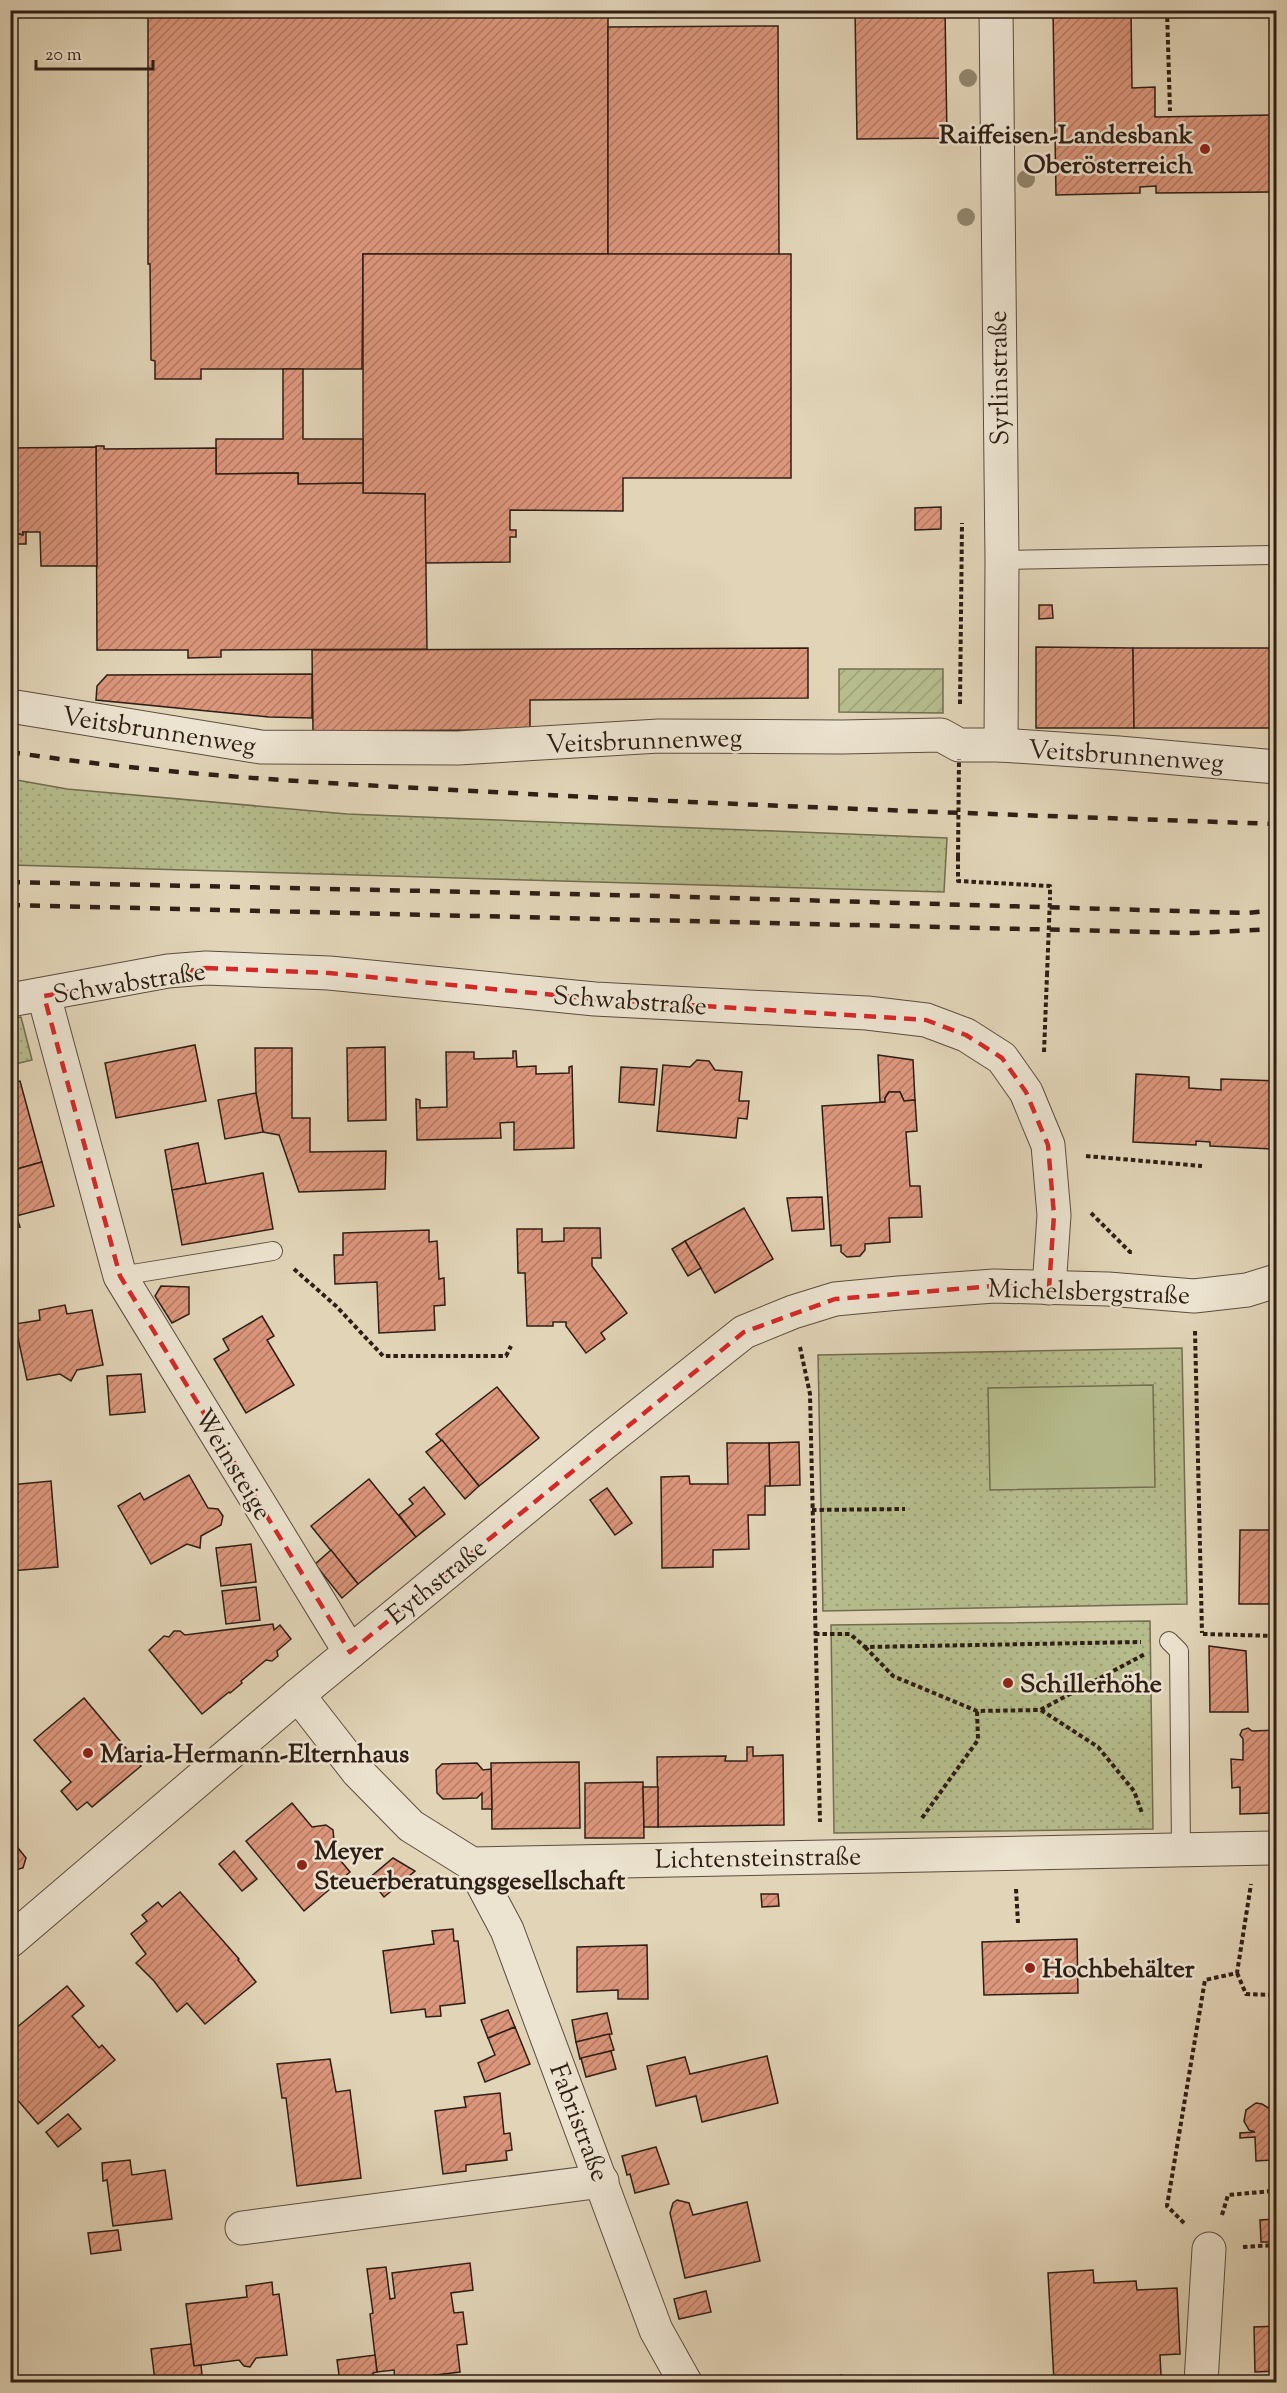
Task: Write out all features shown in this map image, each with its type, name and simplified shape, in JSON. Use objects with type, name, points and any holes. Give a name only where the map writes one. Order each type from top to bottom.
[{"type":"street","name":"Syrlinstraße","points":[[996,10],[1002,560],[1001,745]]},
{"type":"street","name":"Veitsbrunnenweg","points":[[10,706],[261,747],[458,748],[659,736],[941,735],[959,745],[1001,745],[1276,767]]},
{"type":"street","name":"Schwabstraße","points":[[10,1000],[44,996],[168,971],[206,968],[329,973],[595,999],[867,1013],[926,1020],[966,1035],[1002,1058],[1026,1092],[1048,1145],[1054,1215],[1049,1288]]},
{"type":"street","name":"Weinsteige","points":[[44,996],[120,1276],[350,1652]]},
{"type":"street","name":"Michelsbergstraße","points":[[899,1293],[994,1286],[1108,1289],[1194,1296],[1247,1290],[1276,1281]]},
{"type":"street","name":"Eythstraße","points":[[10,1941],[298,1695],[744,1332],[793,1312],[835,1299],[899,1293]]},
{"type":"street","points":[[298,1695],[358,1772],[411,1826],[472,1864]]},
{"type":"street","name":"Lichtensteinstraße","points":[[472,1864],[1266,1847]]},
{"type":"street","name":"Fabristraße","points":[[472,1864],[507,1930],[656,2330],[685,2382]]},
{"type":"street","points":[[242,2228],[602,2181]]},
{"type":"street","points":[[1201,2382],[1209,2249]]},
{"type":"lane","points":[[1002,560],[1276,555]]},
{"type":"lane","points":[[120,1276],[273,1251]]},
{"type":"lane","points":[[1168,1849],[1174,1646]]},
{"type":"path","points":[[1167,10],[1170,111]]},
{"type":"path","points":[[959,759],[958,881],[1050,886],[1044,1056]]},
{"type":"path","points":[[1081,1156],[1202,1166]]},
{"type":"path","points":[[273,1251],[336,1306],[383,1356],[506,1356],[511,1346]]},
{"type":"path","points":[[793,1312],[810,1394],[821,1856]]},
{"type":"path","points":[[1195,1340],[1202,1634]]},
{"type":"path","points":[[812,1510],[905,1509]]},
{"type":"path","points":[[815,1634],[850,1634],[893,1676],[977,1711],[1040,1710],[1202,1634],[1276,1636]]},
{"type":"path","points":[[865,1647],[1174,1646]]},
{"type":"path","points":[[1040,1710],[1098,1747],[1134,1791],[1168,1849]]},
{"type":"path","points":[[897,1854],[978,1740],[977,1711]]},
{"type":"path","points":[[1266,1847],[1250,1893],[1238,1973],[1246,1994],[1276,1995]]},
{"type":"path","points":[[1238,1973],[1205,1980],[1167,2206],[1209,2249],[1228,2195],[1272,2191]]},
{"type":"highlighted area","points":[[206,968],[329,973],[595,999],[926,1020],[966,1035],[1002,1058],[1026,1092],[1048,1145],[1054,1215],[1049,1288],[994,1286],[835,1299],[744,1332],[350,1652],[120,1276],[44,996]]},
{"type":"green space","points":[[839,669],[943,669],[943,713],[839,712]]},
{"type":"green space","points":[[11,779],[67,789],[347,814],[947,838],[944,892],[11,865]]},
{"type":"green space","points":[[21,1017],[32,1060],[11,1065],[11,1018]]},
{"type":"green space","points":[[1182,1348],[1187,1604],[823,1611],[818,1355]]},
{"type":"green space","points":[[1153,1385],[1155,1487],[990,1490],[988,1388]]},
{"type":"green space","points":[[1150,1621],[1153,1829],[834,1833],[831,1625]]},
{"type":"building","points":[[148,10],[608,10],[608,254],[363,254],[362,369],[201,369],[201,379],[155,379],[155,361],[151,360],[150,264],[148,264]]},
{"type":"building","points":[[855,10],[945,10],[947,138],[857,139]]},
{"type":"building","points":[[1131,10],[1132,88],[1155,87],[1155,117],[1276,115],[1276,192],[1156,193],[1156,186],[1140,187],[1140,193],[1056,195],[1053,11]]},
{"type":"building","points":[[778,26],[779,255],[608,254],[608,27]]},
{"type":"building","points":[[363,254],[791,254],[791,478],[623,478],[623,511],[510,510],[510,530],[516,530],[516,537],[510,537],[510,562],[424,563],[425,494],[363,493]]},
{"type":"building","points":[[283,369],[303,369],[303,439],[363,439],[363,483],[298,484],[298,473],[216,474],[216,439],[283,439]]},
{"type":"building","points":[[96,446],[104,446],[104,449],[216,448],[216,474],[298,473],[298,484],[363,483],[363,493],[425,494],[427,649],[221,650],[221,657],[188,658],[188,650],[97,650]]},
{"type":"building","points":[[96,447],[97,566],[41,566],[40,532],[23,532],[23,535],[10,532],[10,448]]},
{"type":"building","points":[[941,507],[941,529],[915,530],[915,508]]},
{"type":"building","points":[[10,532],[23,535],[23,532],[26,532],[26,544],[10,544]]},
{"type":"building","points":[[1039,605],[1052,605],[1053,618],[1039,619]]},
{"type":"building","points":[[1036,647],[1133,648],[1134,728],[1036,728]]},
{"type":"building","points":[[808,648],[808,698],[530,700],[530,730],[313,731],[312,650]]},
{"type":"building","points":[[1133,648],[1276,648],[1276,728],[1134,728]]},
{"type":"building","points":[[312,674],[312,718],[269,717],[96,700],[97,686],[107,675]]},
{"type":"building","points":[[195,1045],[206,1101],[116,1118],[105,1063]]},
{"type":"building","points":[[385,1047],[386,1120],[348,1121],[347,1048]]},
{"type":"building","points":[[255,1048],[292,1048],[292,1118],[310,1118],[310,1152],[386,1151],[385,1189],[299,1192],[279,1135],[263,1132],[256,1093]]},
{"type":"building","points":[[513,1051],[516,1051],[517,1067],[536,1066],[536,1074],[569,1073],[569,1067],[572,1066],[574,1148],[514,1150],[514,1122],[500,1123],[501,1138],[417,1140],[416,1099],[420,1100],[420,1108],[447,1107],[446,1052],[474,1052],[474,1059],[513,1058]]},
{"type":"building","points":[[878,1055],[913,1060],[915,1100],[904,1101],[900,1092],[889,1092],[885,1102],[880,1102]]},
{"type":"building","points":[[697,1060],[709,1061],[715,1070],[742,1072],[739,1101],[749,1101],[747,1119],[738,1118],[736,1138],[657,1131],[663,1065],[690,1067]]},
{"type":"building","points":[[621,1067],[657,1069],[654,1105],[619,1102]]},
{"type":"building","points":[[1136,1074],[1189,1077],[1189,1088],[1221,1090],[1221,1079],[1276,1081],[1273,1149],[1210,1146],[1210,1142],[1196,1141],[1196,1145],[1133,1142]]},
{"type":"building","points":[[20,1081],[42,1162],[10,1171],[10,1083]]},
{"type":"building","points":[[889,1092],[900,1092],[904,1101],[915,1100],[917,1131],[906,1132],[910,1186],[920,1186],[922,1217],[889,1218],[890,1242],[865,1244],[865,1250],[860,1256],[847,1257],[841,1252],[841,1245],[831,1246],[822,1106],[885,1102]]},
{"type":"building","points":[[256,1093],[263,1132],[225,1139],[218,1100]]},
{"type":"building","points":[[198,1143],[206,1184],[172,1190],[165,1150]]},
{"type":"building","points":[[42,1162],[54,1206],[16,1216],[20,1227],[10,1228],[10,1171]]},
{"type":"building","points":[[263,1173],[273,1229],[182,1245],[172,1190]]},
{"type":"building","points":[[822,1197],[824,1229],[792,1231],[787,1198]]},
{"type":"building","points":[[744,1208],[773,1259],[715,1293],[685,1241]]},
{"type":"building","points":[[564,1228],[600,1228],[601,1258],[592,1258],[592,1266],[627,1313],[601,1333],[605,1339],[586,1353],[566,1326],[566,1322],[553,1322],[553,1326],[527,1326],[525,1273],[518,1273],[517,1229],[542,1229],[542,1242],[564,1241]]},
{"type":"building","points":[[429,1230],[429,1242],[437,1241],[439,1279],[444,1278],[445,1305],[434,1306],[435,1330],[379,1333],[377,1282],[335,1284],[334,1255],[343,1255],[343,1233]]},
{"type":"building","points":[[685,1241],[701,1268],[688,1276],[672,1249]]},
{"type":"building","points":[[161,1286],[189,1287],[189,1314],[172,1323],[155,1296]]},
{"type":"building","points":[[65,1305],[67,1314],[92,1310],[103,1365],[77,1370],[71,1381],[60,1374],[27,1380],[15,1324],[40,1320],[39,1310]]},
{"type":"building","points":[[262,1316],[274,1336],[267,1340],[294,1385],[246,1413],[214,1359],[229,1350],[223,1339]]},
{"type":"building","points":[[141,1374],[145,1412],[110,1415],[107,1376]]},
{"type":"building","points":[[497,1387],[539,1438],[479,1486],[436,1434]]},
{"type":"building","points":[[442,1440],[479,1486],[465,1499],[426,1452]]},
{"type":"building","points":[[799,1442],[800,1485],[770,1486],[769,1443]]},
{"type":"building","points":[[727,1443],[769,1443],[770,1486],[765,1486],[765,1515],[748,1515],[749,1549],[713,1550],[713,1567],[662,1568],[661,1477],[689,1476],[690,1484],[728,1484]]},
{"type":"building","points":[[189,1475],[208,1508],[218,1509],[223,1516],[221,1525],[201,1536],[200,1548],[187,1544],[151,1564],[118,1506],[140,1493],[144,1500]]},
{"type":"building","points":[[369,1479],[416,1537],[358,1584],[311,1526]]},
{"type":"building","points":[[51,1481],[58,1567],[10,1571],[10,1485]]},
{"type":"building","points":[[424,1487],[445,1514],[416,1537],[399,1515],[413,1504],[409,1499]]},
{"type":"building","points":[[607,1488],[632,1523],[615,1535],[590,1500]]},
{"type":"building","points":[[1240,1530],[1276,1530],[1276,1604],[1239,1604]]},
{"type":"building","points":[[251,1544],[256,1582],[221,1586],[216,1548]]},
{"type":"building","points":[[331,1550],[358,1584],[342,1598],[315,1564]]},
{"type":"building","points":[[256,1587],[260,1620],[226,1624],[222,1591]]},
{"type":"building","points":[[273,1624],[274,1630],[280,1625],[291,1639],[277,1651],[278,1656],[272,1661],[266,1660],[241,1681],[242,1683],[202,1714],[149,1650],[164,1636],[169,1637],[174,1631],[180,1631],[185,1635]]},
{"type":"building","points":[[1209,1646],[1246,1651],[1248,1712],[1210,1712]]},
{"type":"building","name":"Maria-Hermann-Elternhaus","points":[[84,1698],[141,1766],[92,1807],[87,1802],[77,1810],[61,1791],[71,1782],[34,1740]]},
{"type":"building","points":[[1248,1728],[1252,1731],[1276,1730],[1276,1813],[1240,1814],[1240,1787],[1232,1788],[1231,1759],[1243,1760],[1243,1739],[1240,1735],[1242,1730]]},
{"type":"building","points":[[747,1747],[753,1747],[753,1756],[783,1755],[784,1825],[658,1827],[657,1757],[726,1756],[725,1761],[747,1761]]},
{"type":"building","points":[[579,1762],[580,1828],[492,1829],[491,1763]]},
{"type":"building","points":[[477,1763],[483,1770],[491,1769],[492,1809],[482,1809],[482,1793],[477,1798],[443,1799],[437,1793],[436,1770],[442,1764]]},
{"type":"building","points":[[643,1782],[644,1838],[585,1838],[585,1783]]},
{"type":"building","points":[[643,1787],[658,1787],[658,1827],[644,1827]]},
{"type":"building","points":[[292,1803],[312,1827],[326,1825],[333,1830],[334,1840],[330,1848],[350,1872],[304,1911],[246,1841]]},
{"type":"building","points":[[10,1838],[26,1858],[23,1868],[15,1870],[10,1868]]},
{"type":"building","points":[[234,1851],[257,1879],[242,1891],[219,1864]]},
{"type":"building","points":[[393,1858],[415,1871],[384,1897],[369,1878]]},
{"type":"building","points":[[180,1892],[239,1959],[256,1982],[205,2024],[187,2003],[177,2012],[154,1981],[136,1963],[146,1954],[131,1934],[147,1921],[142,1915],[158,1902],[162,1907]]},
{"type":"building","points":[[761,1894],[778,1894],[779,1906],[762,1907]]},
{"type":"building","points":[[453,1929],[454,1941],[458,1941],[465,2003],[440,2006],[441,2016],[426,2017],[425,2009],[391,2013],[383,1951],[434,1944],[432,1931]]},
{"type":"building","name":"Hochbehälter","points":[[1077,1939],[1078,1993],[984,1995],[982,1942]]},
{"type":"building","points":[[647,1945],[648,1999],[618,1999],[618,1990],[577,1992],[577,1947]]},
{"type":"building","points":[[67,1986],[84,2006],[72,2016],[99,2048],[102,2045],[115,2060],[38,2124],[10,2091],[10,2033]]},
{"type":"building","points":[[508,2010],[515,2027],[488,2038],[481,2020]]},
{"type":"building","points":[[607,2013],[612,2034],[576,2042],[572,2020]]},
{"type":"building","points":[[515,2027],[530,2064],[485,2082],[478,2063],[495,2055],[488,2038]]},
{"type":"building","points":[[609,2034],[614,2050],[580,2059],[576,2042]]},
{"type":"building","points":[[611,2051],[616,2069],[586,2077],[581,2058]]},
{"type":"building","points":[[767,2056],[778,2103],[702,2122],[696,2096],[656,2106],[647,2066],[685,2057],[690,2074]]},
{"type":"building","points":[[330,2059],[336,2092],[350,2090],[361,2178],[297,2186],[286,2098],[282,2098],[277,2064]]},
{"type":"building","points":[[500,2093],[504,2134],[510,2133],[512,2150],[506,2151],[507,2160],[466,2165],[466,2171],[443,2174],[435,2111],[466,2107],[464,2097]]},
{"type":"building","points":[[1256,2103],[1270,2109],[1276,2108],[1276,2174],[1274,2160],[1256,2161],[1255,2137],[1240,2138],[1240,2133],[1255,2132],[1249,2130],[1244,2121],[1246,2110]]},
{"type":"building","points":[[68,2114],[81,2129],[58,2147],[46,2132]]},
{"type":"building","points":[[656,2147],[669,2184],[635,2193],[622,2156]]},
{"type":"building","points":[[130,2160],[132,2175],[165,2170],[172,2219],[113,2226],[107,2180],[103,2181],[102,2163]]},
{"type":"building","points":[[677,2200],[689,2203],[693,2215],[747,2202],[760,2261],[685,2278],[670,2213],[673,2203]]},
{"type":"building","points":[[1276,2219],[1276,2242],[1261,2242],[1260,2220]]},
{"type":"building","points":[[118,2230],[121,2250],[91,2254],[88,2233]]},
{"type":"building","points":[[470,2263],[473,2290],[451,2293],[454,2313],[463,2312],[467,2344],[457,2345],[460,2372],[395,2380],[394,2370],[377,2372],[367,2269],[386,2267],[390,2299],[395,2298],[392,2273]]},
{"type":"building","points":[[1093,2270],[1094,2283],[1136,2281],[1137,2290],[1177,2288],[1180,2354],[1160,2355],[1161,2376],[1054,2381],[1048,2273]]},
{"type":"building","points":[[272,2282],[273,2295],[279,2294],[287,2355],[256,2358],[250,2367],[244,2366],[239,2360],[194,2366],[186,2304],[247,2297],[246,2286]]},
{"type":"building","points":[[706,2291],[711,2312],[679,2319],[674,2299]]},
{"type":"building","points":[[1276,2326],[1276,2371],[1255,2372],[1254,2327]]},
{"type":"building","points":[[191,2344],[194,2366],[201,2365],[202,2375],[155,2381],[151,2349]]},
{"type":"building","points":[[375,2355],[377,2372],[373,2373],[374,2382],[340,2382],[337,2360]]},
{"type":"building","points":[[842,2375],[844,2382],[811,2382]]},
{"type":"railway","points":[[10,752],[198,774],[386,786],[799,807],[1276,824]]},
{"type":"railway","points":[[10,882],[658,896],[1248,913],[1276,910]]},
{"type":"railway","points":[[10,905],[1193,933],[1276,929]]},
{"type":"place","name":"Raiffeisen-Landesbank Oberösterreich","points":[[1205,149]]},
{"type":"place","name":"Schillerhöhe","points":[[1008,1683]]},
{"type":"place","name":"Maria-Hermann-Elternhaus","points":[[88,1753]]},
{"type":"place","name":"Meyer Steuerberatungsgesellschaft","points":[[302,1865]]},
{"type":"place","name":"Hochbehälter","points":[[1030,1968]]}]
